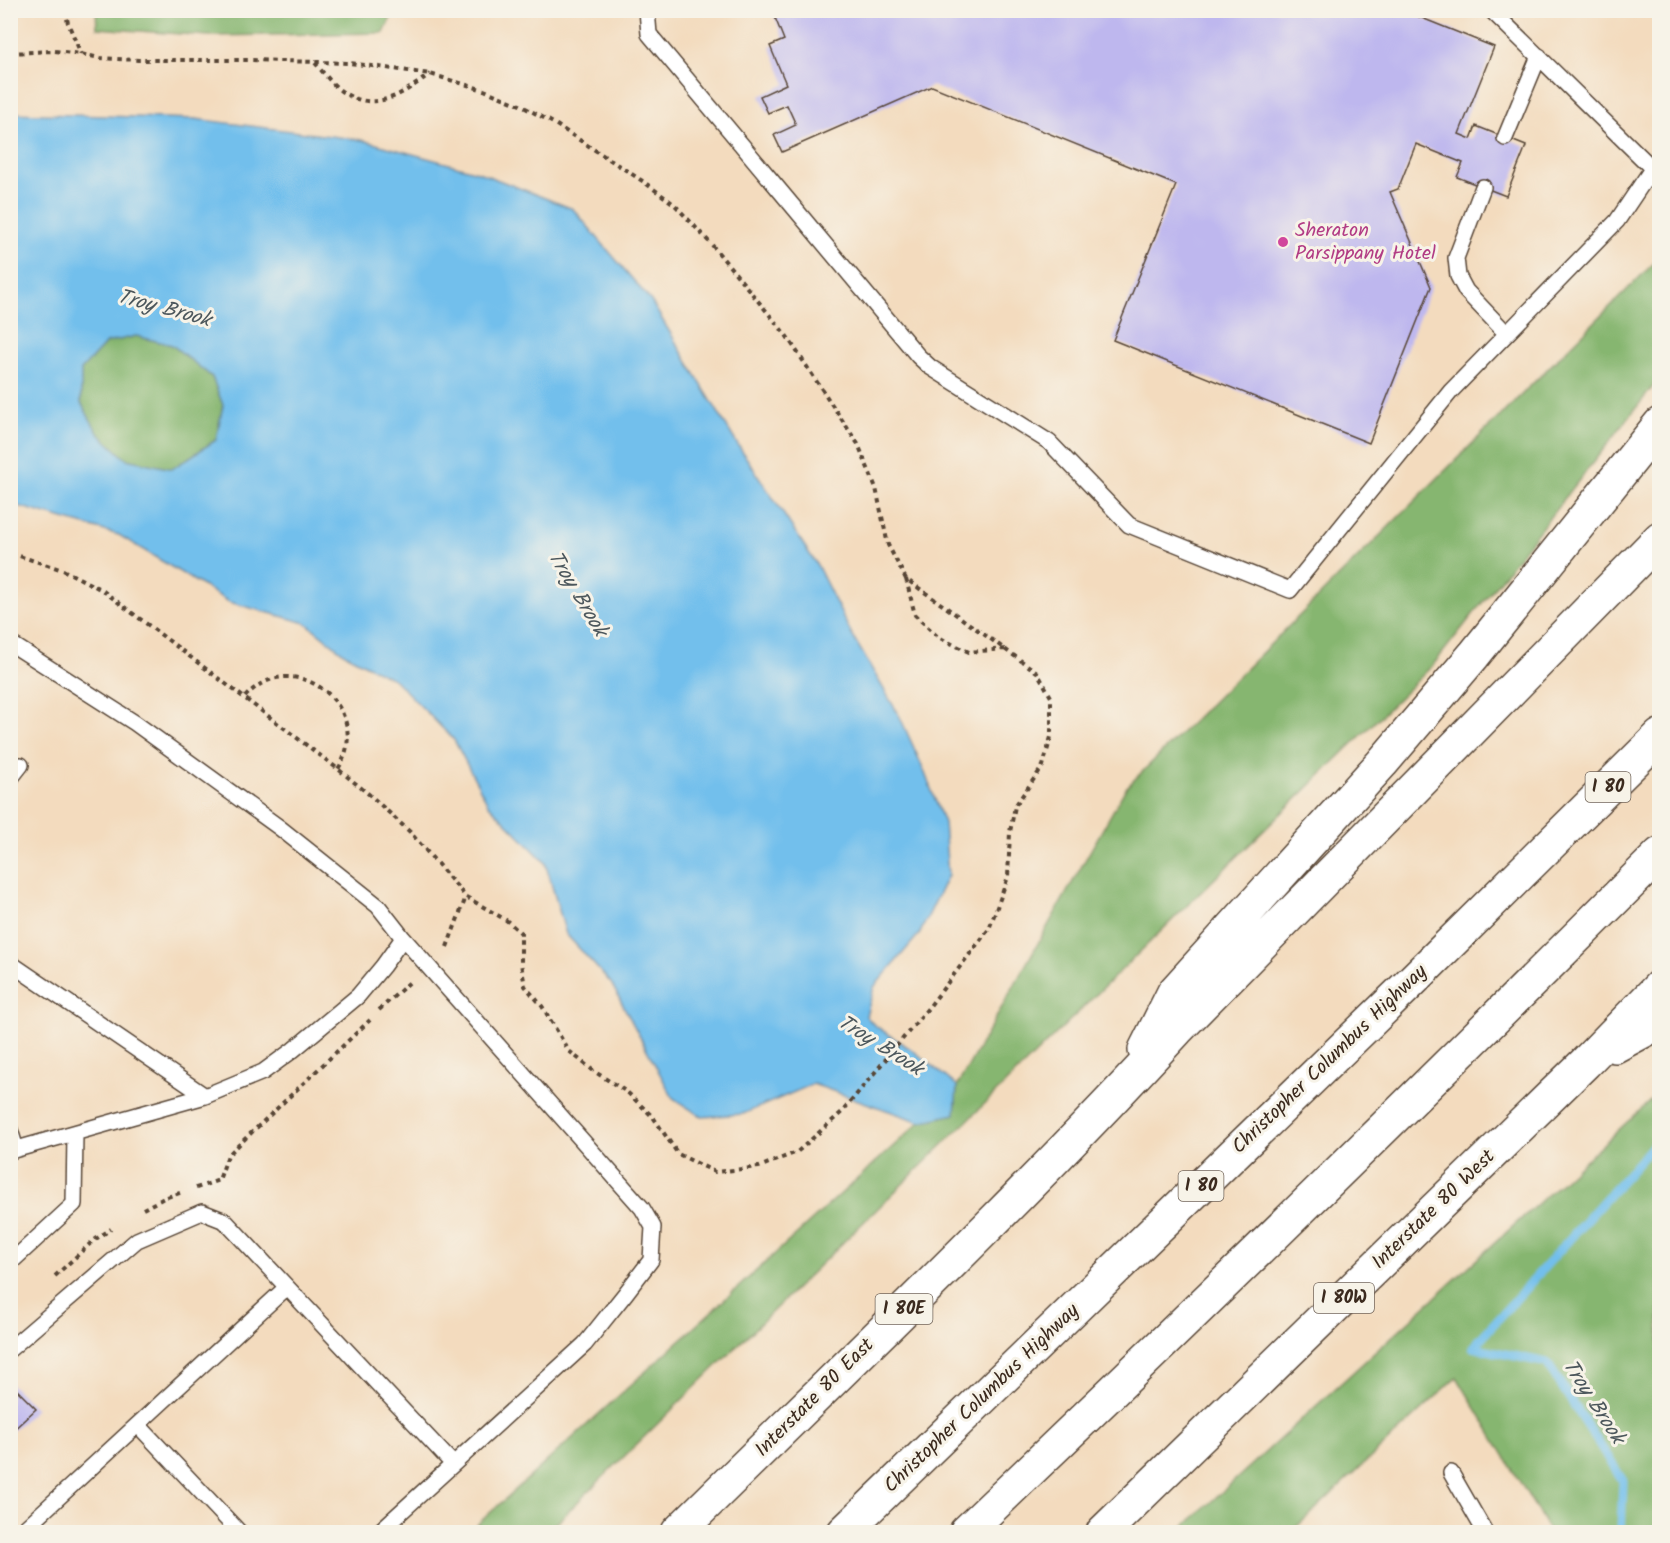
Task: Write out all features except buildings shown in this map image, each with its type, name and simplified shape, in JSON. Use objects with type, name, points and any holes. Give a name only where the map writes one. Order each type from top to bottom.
[{"type":"highway","points":[[1128,1083],[1174,992],[1382,763],[1474,655],[1659,424]]},
{"type":"highway","name":"Interstate 80 East","points":[[678,1533],[938,1276],[1659,538]]},
{"type":"highway","name":"Christopher Columbus Highway","points":[[844,1533],[1407,986],[1659,736]]},
{"type":"highway","points":[[966,1533],[1480,1034],[1659,855]]},
{"type":"highway","points":[[1585,1063],[1659,986]]},
{"type":"highway","points":[[1585,1063],[1659,1022]]},
{"type":"highway","name":"Interstate 80 West","points":[[1103,1533],[1585,1063]]},
{"type":"lane","points":[[647,10],[649,34],[918,356],[930,367],[1050,442],[1129,525],[1290,590],[1451,391],[1617,221],[1656,163],[1491,10]]},
{"type":"lane","points":[[1505,138],[1539,56]]},
{"type":"lane","points":[[1483,188],[1456,258],[1458,276],[1466,291],[1506,333]]},
{"type":"lane","points":[[10,643],[135,723],[279,828],[378,906],[403,938],[642,1208],[653,1227],[651,1260],[585,1344],[379,1533]]},
{"type":"lane","points":[[10,780],[21,765]]},
{"type":"lane","points":[[10,1130],[14,1150],[205,1096],[263,1072],[358,996],[403,938]]},
{"type":"lane","points":[[10,963],[205,1096]]},
{"type":"lane","points":[[10,1263],[74,1203],[75,1133]]},
{"type":"lane","points":[[10,1349],[137,1240],[202,1212],[225,1221],[453,1464]]},
{"type":"lane","points":[[21,1533],[287,1287]]},
{"type":"lane","points":[[138,1425],[239,1533]]},
{"type":"lane","points":[[1450,1473],[1485,1533]]},
{"type":"path","points":[[65,10],[81,54]]},
{"type":"path","points":[[10,53],[38,51],[138,60],[350,63],[430,74],[484,90],[520,105],[555,124],[674,204],[786,335],[858,444],[876,488],[888,545],[906,579],[915,615],[938,637],[969,652],[1006,649]]},
{"type":"path","points":[[315,62],[344,93],[358,99],[372,101],[386,101],[411,88],[430,74]]},
{"type":"path","points":[[10,553],[63,570],[102,590],[371,796],[410,832],[466,897],[506,920],[521,933],[521,964],[525,986],[542,1006],[569,1051],[595,1072],[627,1092],[652,1117],[678,1154],[715,1172],[759,1167],[797,1152],[843,1112],[929,1007],[988,929],[1008,877],[1010,832],[1015,806],[1043,766],[1051,737],[1051,697],[1037,672],[906,579]]},
{"type":"path","points":[[244,697],[252,689],[276,677],[290,676],[320,687],[339,706],[347,726],[348,750],[338,769]]},
{"type":"path","points":[[447,947],[466,897]]},
{"type":"path","points":[[138,1212],[164,1198],[219,1180],[228,1155],[411,980]]},
{"type":"path","points":[[52,1279],[93,1241],[120,1222]]},
{"type":"green space","points":[[96,10],[394,11],[384,33],[209,36],[97,28]]},
{"type":"green space","points":[[1659,258],[1659,379],[1433,665],[547,1532],[469,1532],[920,1122],[955,1114],[957,1086],[1126,788]]},
{"type":"green space","points":[[136,336],[172,345],[212,377],[223,405],[216,440],[172,469],[126,459],[97,433],[81,403],[81,370],[106,343]]},
{"type":"green space","points":[[1659,1093],[1659,1532],[1550,1532],[1457,1377],[1291,1532],[1178,1532]]},
{"type":"water","name":"Troy Brook","points":[[11,113],[195,119],[362,140],[478,172],[573,209],[651,301],[736,442],[817,565],[852,635],[900,717],[923,768],[944,823],[948,875],[920,933],[874,987],[866,1016],[874,1025],[914,1051],[957,1086],[955,1114],[920,1122],[813,1084],[743,1114],[702,1117],[673,1098],[611,983],[566,934],[545,862],[488,804],[454,740],[395,680],[345,654],[306,623],[229,602],[119,535],[11,504]],"holes":[[[136,336],[172,345],[212,377],[223,405],[216,440],[172,469],[126,459],[98,433],[81,403],[81,370],[106,343]]]},
{"type":"waterway","name":"Troy Brook","points":[[1621,1532],[1623,1481],[1547,1363],[1473,1347],[1660,1138]]},
{"type":"place","name":"Sheraton Parsippany Hotel","points":[[1283,242]]}]
